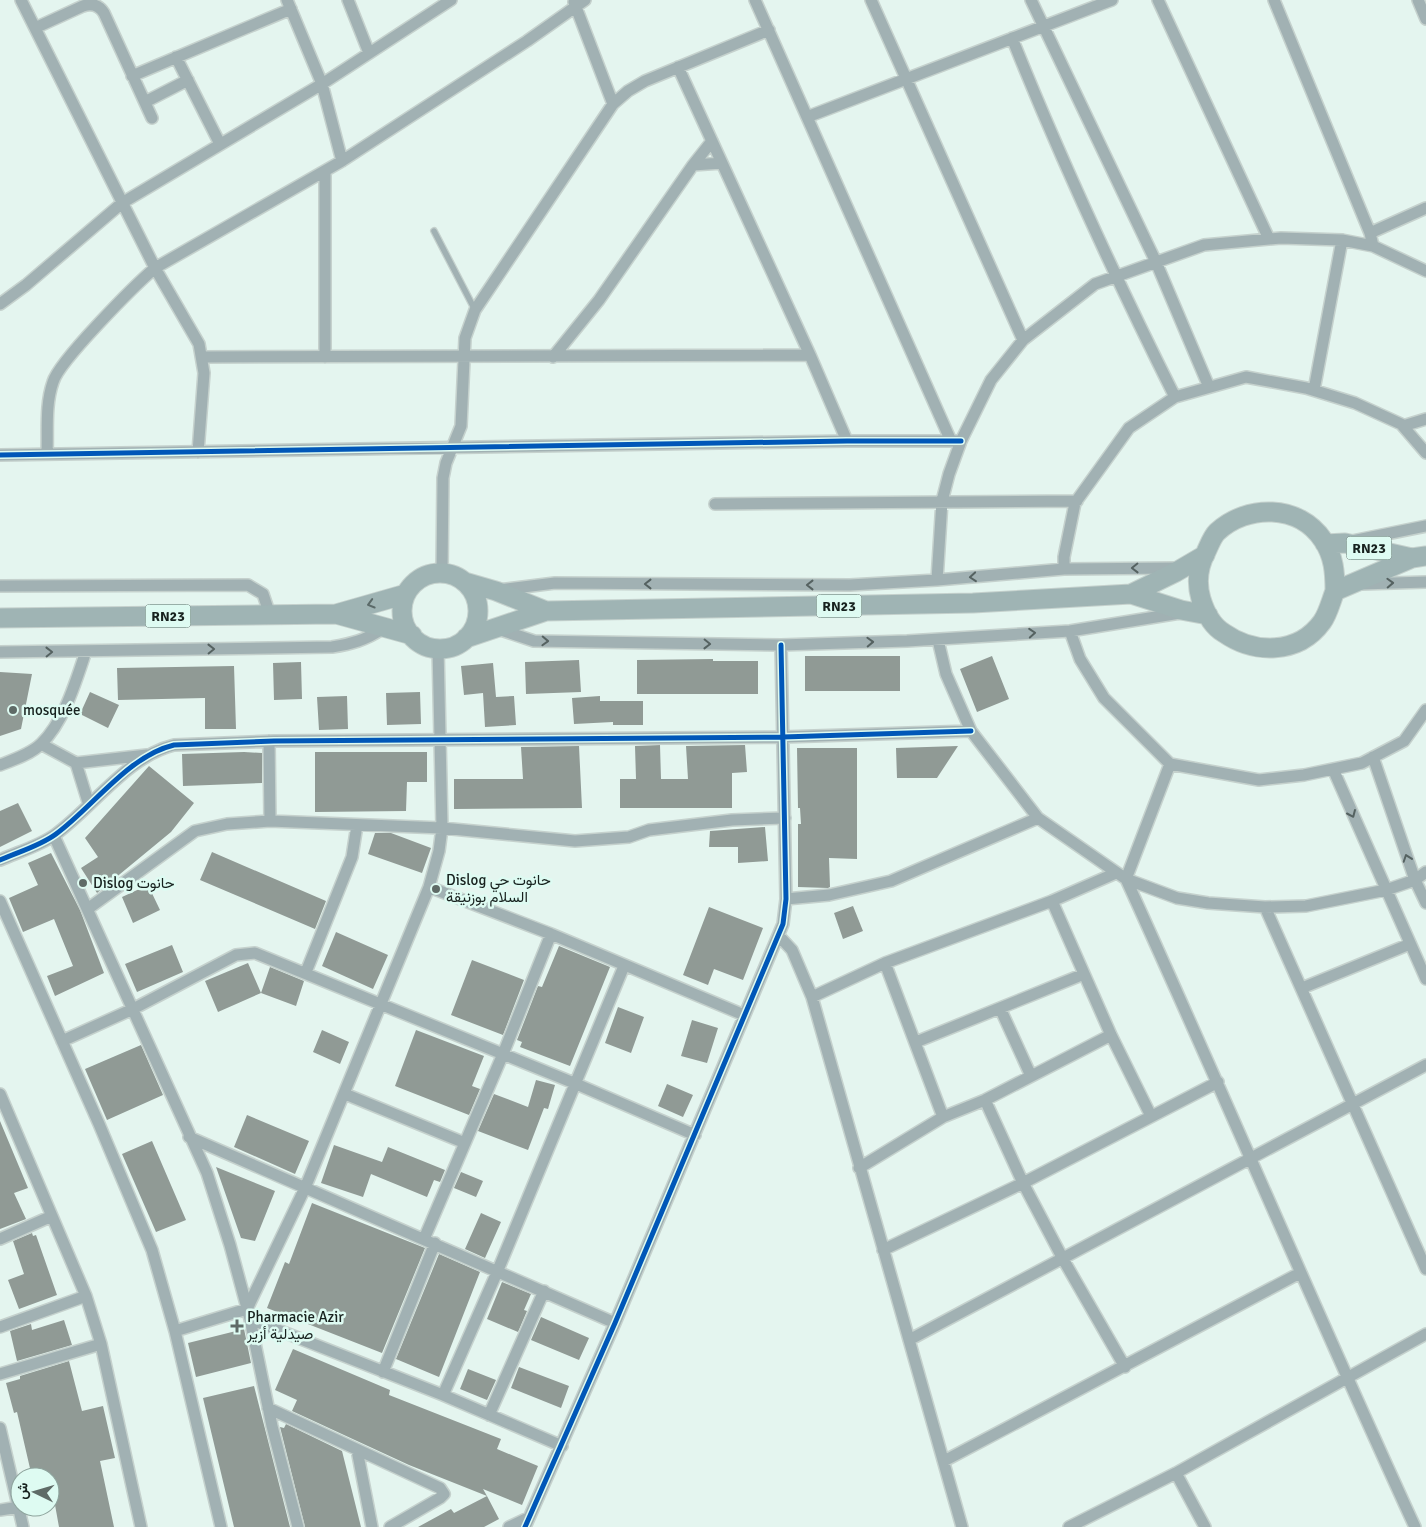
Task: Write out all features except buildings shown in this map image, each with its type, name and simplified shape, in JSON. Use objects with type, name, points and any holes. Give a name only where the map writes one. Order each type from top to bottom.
[{"type":"main road","name":"RN23","points":[[336,614],[382,629],[412,636],[424,645],[438,648],[453,646],[466,638],[546,612],[973,603],[1131,594],[1199,613],[1238,643],[1261,649],[1282,648],[1304,638],[1322,622],[1335,591],[1335,567],[1325,544],[1307,523],[1289,514],[1265,511],[1234,519],[1216,534],[1200,565],[1199,613]]},
{"type":"main road","name":"RN23","points":[[1325,544],[1345,543],[1419,557]]},
{"type":"main road","name":"RN23","points":[[1131,594],[1184,568],[1205,554]]},
{"type":"main road","name":"RN23","points":[[1335,591],[1419,557]]},
{"type":"main road","name":"RN23","points":[[0,618],[336,614],[406,594],[421,578],[442,573],[496,591],[546,612]]},
{"type":"main road","points":[[465,582],[473,592],[477,603],[478,616],[474,628],[466,638]]},
{"type":"main road","points":[[406,594],[403,616],[412,636]]},
{"type":"street","points":[[21,0],[155,268],[199,344],[203,357],[204,372],[198,452]]},
{"type":"street","points":[[348,0],[369,53]]},
{"type":"street","points":[[1,300],[122,203],[322,84],[451,0]]},
{"type":"street","points":[[755,0],[956,441]]},
{"type":"street","points":[[871,0],[905,80],[1023,340]]},
{"type":"street","points":[[1031,0],[1042,27],[1156,262],[1209,387]]},
{"type":"street","points":[[807,117],[1112,0]]},
{"type":"street","points":[[1158,0],[1269,239]]},
{"type":"street","points":[[1274,0],[1370,233],[1373,246]]},
{"type":"street","points":[[1418,0],[1426,19]]},
{"type":"street","points":[[47,454],[48,399],[54,379],[65,362],[137,284],[155,268],[342,162],[578,2],[613,104]]},
{"type":"street","points":[[35,28],[83,6],[89,4],[98,6],[104,13],[152,118]]},
{"type":"street","points":[[132,76],[289,5],[322,84],[342,162]]},
{"type":"street","points":[[442,573],[443,478],[462,418],[465,338],[475,310],[613,104],[628,91],[645,81],[769,30]]},
{"type":"street","points":[[1012,38],[1047,125],[1115,277],[1175,397]]},
{"type":"street","points":[[176,57],[220,144]]},
{"type":"street","points":[[678,67],[810,355],[847,441]]},
{"type":"street","points":[[144,102],[188,80]]},
{"type":"street","points":[[553,357],[598,300],[693,164],[712,141]]},
{"type":"street","points":[[693,164],[722,163]]},
{"type":"street","points":[[324,172],[325,357]]},
{"type":"street","points":[[1370,233],[1426,208]]},
{"type":"street","points":[[937,580],[942,501],[956,441],[1006,359],[1023,340],[1095,284],[1204,245],[1269,239],[1342,240],[1373,246],[1426,271]]},
{"type":"street","points":[[1314,390],[1342,240]]},
{"type":"street","points":[[203,357],[810,355]]},
{"type":"street","points":[[1064,570],[1064,556],[1077,501],[1129,428],[1175,397],[1246,377],[1314,390],[1354,403],[1403,426],[1426,453]]},
{"type":"street","points":[[1403,426],[1426,418]]},
{"type":"street","points":[[0,454],[956,441]]},
{"type":"street","points":[[715,504],[1077,501]]},
{"type":"street","points":[[1345,543],[1426,526]]},
{"type":"street","points":[[496,591],[555,583],[850,585],[1064,570],[1184,568]]},
{"type":"street","points":[[1353,584],[1426,582]]},
{"type":"street","points":[[0,586],[248,585],[263,594],[270,615]]},
{"type":"street","points":[[498,629],[534,641],[781,645],[938,640],[1070,631],[1199,613]]},
{"type":"street","points":[[0,652],[332,647],[354,644],[382,629]]},
{"type":"street","points":[[1070,631],[1080,659],[1104,698],[1170,764],[1259,780],[1362,763],[1404,740],[1426,710]]},
{"type":"street","points":[[938,640],[946,674],[971,732],[1038,818],[1121,876],[1177,898],[1265,907],[1306,906],[1386,890],[1415,880],[1426,872]]},
{"type":"street","points":[[509,1527],[527,1522],[562,1446],[779,936],[786,898],[781,645]]},
{"type":"street","points":[[248,1314],[305,1188],[382,1005],[429,886],[439,851],[442,828],[438,648]]},
{"type":"street","points":[[0,765],[26,754],[41,744],[69,700],[86,651]]},
{"type":"street","points":[[41,744],[76,763],[148,755],[174,745],[563,738],[783,737],[971,732]]},
{"type":"street","points":[[270,742],[270,821]]},
{"type":"street","points":[[0,860],[54,836],[148,755]]},
{"type":"street","points":[[1373,757],[1415,880],[1426,903]]},
{"type":"street","points":[[76,763],[89,806]]},
{"type":"street","points":[[812,997],[885,963],[1121,876],[1170,764]]},
{"type":"street","points":[[1333,769],[1426,979]]},
{"type":"street","points":[[89,908],[195,831],[227,824],[270,821],[442,828],[575,841],[629,837],[649,830],[732,820],[785,818]]},
{"type":"street","points":[[786,898],[829,895],[891,881],[1038,818]]},
{"type":"street","points":[[306,972],[350,866],[356,825]]},
{"type":"street","points":[[54,836],[89,908],[189,1137],[207,1173],[230,1245],[248,1314],[268,1408],[298,1527]]},
{"type":"street","points":[[1121,876],[1218,1082],[1347,1379],[1416,1527]]},
{"type":"street","points":[[429,886],[551,934],[744,1015]]},
{"type":"street","points":[[0,901],[144,1226],[175,1331],[221,1527]]},
{"type":"street","points":[[1052,902],[1111,1035],[1151,1116]]},
{"type":"street","points":[[1265,907],[1426,1268]]},
{"type":"street","points":[[383,1372],[465,1142],[551,934]]},
{"type":"street","points":[[779,936],[792,950],[812,997],[962,1527]]},
{"type":"street","points":[[1302,988],[1410,944]]},
{"type":"street","points":[[62,1041],[133,1009],[236,955],[246,953],[264,954],[382,1005],[574,1082],[695,1135]]},
{"type":"street","points":[[885,963],[943,1117]]},
{"type":"street","points":[[443,1396],[498,1270],[574,1082],[624,966]]},
{"type":"street","points":[[916,1042],[1084,974]]},
{"type":"street","points":[[1000,1008],[1030,1076]]},
{"type":"street","points":[[859,1168],[943,1117],[985,1100],[1111,1035]]},
{"type":"street","points":[[909,1340],[1251,1160],[1426,1065]]},
{"type":"street","points":[[883,1250],[1023,1184],[1218,1082]]},
{"type":"street","points":[[0,1094],[86,1296],[101,1344],[141,1527]]},
{"type":"street","points":[[345,1094],[465,1142]]},
{"type":"street","points":[[985,1100],[1023,1184],[1063,1259],[1125,1367]]},
{"type":"street","points":[[189,1137],[498,1270],[615,1323]]},
{"type":"street","points":[[0,1239],[52,1216]]},
{"type":"street","points":[[944,1461],[1300,1273]]},
{"type":"street","points":[[489,1415],[544,1291]]},
{"type":"street","points":[[0,1327],[86,1296]]},
{"type":"street","points":[[175,1331],[248,1314],[562,1446]]},
{"type":"street","points":[[1069,1527],[1176,1473],[1426,1334]]},
{"type":"street","points":[[0,1374],[101,1344]]},
{"type":"street","points":[[268,1408],[440,1488],[444,1494],[440,1498],[390,1527]]},
{"type":"street","points":[[0,1428],[10,1470]]},
{"type":"street","points":[[357,1450],[372,1527]]},
{"type":"street","points":[[1176,1473],[1205,1527]]},
{"type":"lane","points":[[434,231],[475,310]]},
{"type":"cycle path","points":[[0,455],[847,441],[961,441]]},
{"type":"cycle path","points":[[525,1527],[615,1323],[783,924],[786,899],[781,645]]},
{"type":"cycle path","points":[[0,860],[50,838],[70,823],[126,771],[157,751],[174,745],[274,741],[783,737],[971,731]]},
{"type":"place","name":"mosquée","points":[[13,710]]},
{"type":"place","name":"Dislog حانوت","points":[[83,883]]},
{"type":"place","name":"Dislog حانوت حي السلام بوزنيقة","points":[[436,889]]},
{"type":"place","name":"Pharmacie Azir صيدلية أزير","points":[[237,1326]]}]
